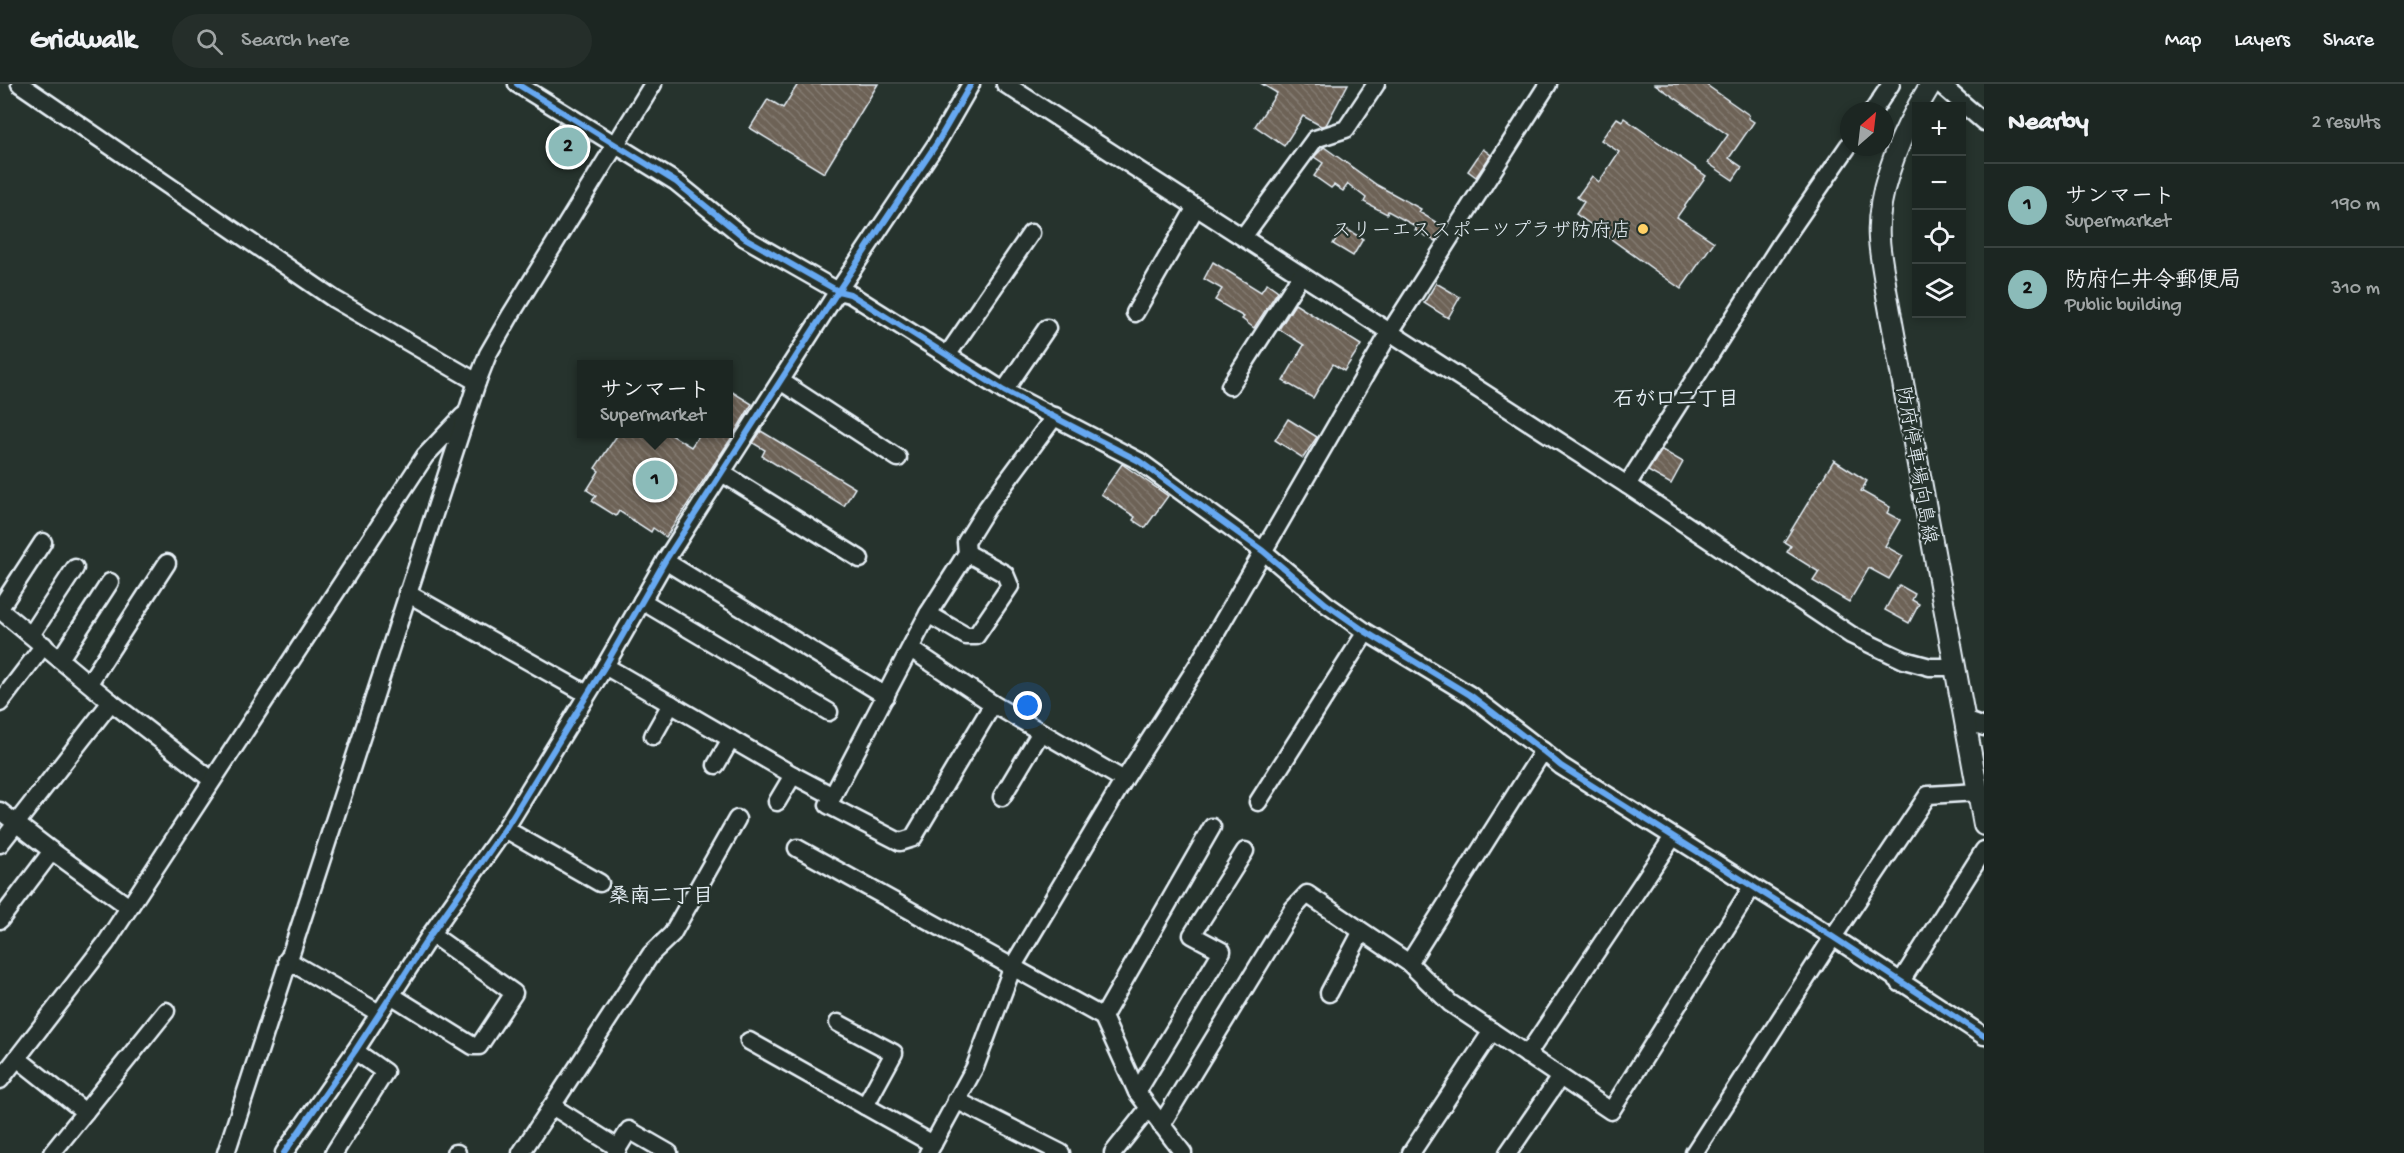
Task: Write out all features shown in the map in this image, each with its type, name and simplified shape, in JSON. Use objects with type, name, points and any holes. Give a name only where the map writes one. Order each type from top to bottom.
[{"type":"main road","name":"防府停車場向島線","points":[[1920,102],[1931,84]]},
{"type":"main road","name":"防府停車場向島線","points":[[1912,118],[1892,160],[1878,237],[1984,825]]},
{"type":"street","points":[[20,84],[334,299],[477,381]]},
{"type":"street","points":[[517,84],[676,182],[745,237],[838,291],[850,294],[1004,391],[1139,461],[1263,551],[1326,604],[1366,632],[1470,695],[1560,766],[1833,937],[1984,1036]]},
{"type":"street","points":[[226,1153],[477,381],[488,354],[510,316],[653,84]]},
{"type":"street","points":[[284,1153],[504,829],[605,666],[665,561],[782,382],[838,291],[937,143],[971,84]]},
{"type":"street","points":[[1005,84],[1628,485],[1851,635],[1904,660],[1930,667],[1955,667]]},
{"type":"street","points":[[1243,237],[1315,139],[1346,129],[1376,84]]},
{"type":"street","points":[[749,1041],[865,1106],[930,1148],[975,1067],[1013,966],[1124,780],[1197,666],[1390,332],[1548,84]]},
{"type":"street","points":[[1879,102],[1891,84]]},
{"type":"street","points":[[1940,84],[1984,122]]},
{"type":"street","points":[[1628,485],[1782,242],[1841,156]]},
{"type":"street","points":[[1135,313],[1196,207]]},
{"type":"street","points":[[948,354],[1031,233]]},
{"type":"street","points":[[1230,386],[1301,275]]},
{"type":"street","points":[[1004,391],[1047,328]]},
{"type":"street","points":[[782,382],[898,458]]},
{"type":"street","points":[[0,1080],[106,943],[425,456],[468,411]]},
{"type":"street","points":[[993,704],[913,838],[900,842],[828,805],[928,614],[967,553],[966,542],[987,508],[1055,416]]},
{"type":"street","points":[[722,474],[860,560]]},
{"type":"street","points":[[43,542],[0,609],[111,702],[212,780]]},
{"type":"street","points":[[928,614],[966,636],[976,636],[1010,586],[1005,574],[967,553]]},
{"type":"street","points":[[665,561],[886,696]]},
{"type":"street","points":[[89,683],[167,563]]},
{"type":"street","points":[[0,703],[38,640],[75,568]]},
{"type":"street","points":[[60,659],[110,582]]},
{"type":"street","points":[[407,594],[587,694]]},
{"type":"street","points":[[642,601],[829,712]]},
{"type":"street","points":[[1258,802],[1366,632]]},
{"type":"street","points":[[911,649],[993,704],[1124,780]]},
{"type":"street","points":[[605,666],[833,796]]},
{"type":"street","points":[[0,844],[111,702]]},
{"type":"street","points":[[653,736],[671,704]]},
{"type":"street","points":[[1965,720],[1984,727]]},
{"type":"street","points":[[1002,797],[1041,732]]},
{"type":"street","points":[[716,765],[731,739]]},
{"type":"street","points":[[1409,963],[1543,751]]},
{"type":"street","points":[[777,802],[793,775]]},
{"type":"street","points":[[1694,1153],[1833,937],[1928,795],[1978,792]]},
{"type":"street","points":[[0,811],[129,907]]},
{"type":"street","points":[[521,1153],[651,954],[672,934],[737,819]]},
{"type":"street","points":[[1102,1017],[1212,827]]},
{"type":"street","points":[[504,829],[600,883]]},
{"type":"street","points":[[1527,1054],[1673,837]]},
{"type":"street","points":[[797,848],[1102,1017],[1137,1092],[1183,1153]]},
{"type":"street","points":[[1137,1092],[1222,951],[1192,935],[1245,850]]},
{"type":"street","points":[[1900,983],[1984,850]]},
{"type":"street","points":[[0,920],[52,851]]},
{"type":"street","points":[[1161,1125],[1293,909],[1307,894],[1361,933],[1409,963],[1450,1003],[1611,1111],[1752,886]]},
{"type":"street","points":[[1329,993],[1361,933]]},
{"type":"street","points":[[391,995],[473,1046],[479,1046],[514,993],[431,934]]},
{"type":"street","points":[[287,960],[379,1013]]},
{"type":"street","points":[[52,1153],[166,1011]]},
{"type":"street","points":[[838,1023],[894,1053],[865,1106]]},
{"type":"street","points":[[1411,1153],[1492,1031]]},
{"type":"street","points":[[334,1153],[385,1072],[355,1051]]},
{"type":"street","points":[[17,1058],[85,1112]]},
{"type":"street","points":[[1508,1153],[1560,1077]]},
{"type":"street","points":[[956,1101],[1061,1153]]},
{"type":"street","points":[[552,1106],[617,1150],[629,1130],[669,1153]]},
{"type":"street","points":[[1113,1153],[1148,1109]]},
{"type":"building","points":[[798,84],[878,84],[824,173],[750,128],[768,99],[783,108]]},
{"type":"building","points":[[1262,84],[1348,84],[1326,125],[1321,126],[1303,116],[1284,146],[1255,126],[1277,93]]},
{"type":"building","points":[[1655,84],[1705,84],[1749,115],[1748,118],[1754,122],[1729,158],[1742,167],[1733,180],[1708,163],[1728,135]]},
{"type":"building","points":[[1617,118],[1622,121],[1624,118],[1706,176],[1677,217],[1714,242],[1681,289],[1576,214],[1584,202],[1577,197],[1592,176],[1599,182],[1619,152],[1601,140]]},
{"type":"building","points":[[559,122],[590,142],[583,154],[552,135]]},
{"type":"building","points":[[1324,147],[1377,185],[1421,209],[1419,212],[1444,227],[1435,241],[1415,230],[1417,227],[1388,211],[1387,214],[1364,202],[1366,198],[1348,184],[1343,191],[1334,185],[1331,188],[1314,176],[1323,163],[1314,157]]},
{"type":"building","points":[[1483,149],[1491,155],[1476,177],[1468,171]]},
{"type":"building","points":[[1343,227],[1363,239],[1353,256],[1333,244]]},
{"type":"building","points":[[1213,262],[1261,292],[1267,283],[1278,291],[1254,328],[1242,319],[1244,317],[1215,300],[1222,289],[1204,279]]},
{"type":"building","points":[[1436,283],[1460,297],[1448,318],[1424,303]]},
{"type":"building","points":[[1295,304],[1361,345],[1344,371],[1333,364],[1313,398],[1283,381],[1304,345],[1279,329]]},
{"type":"building","points":[[733,392],[752,404],[735,432],[733,431]]},
{"type":"building","points":[[1288,419],[1317,437],[1303,458],[1275,440]]},
{"type":"building","points":[[761,431],[855,488],[844,506],[762,456],[765,450],[753,443]]},
{"type":"building","points":[[615,438],[676,438],[691,447],[697,438],[731,438],[666,537],[653,528],[651,532],[619,511],[616,516],[592,501],[596,496],[587,490],[599,471],[595,468]]},
{"type":"building","points":[[1662,450],[1683,462],[1671,484],[1648,471]]},
{"type":"building","points":[[1834,460],[1867,481],[1861,491],[1890,507],[1887,513],[1900,520],[1885,546],[1903,556],[1889,579],[1869,568],[1849,602],[1813,581],[1819,572],[1787,552],[1791,546],[1784,542]]},
{"type":"building","points":[[1122,464],[1168,496],[1145,528],[1133,520],[1135,517],[1101,494]]},
{"type":"building","points":[[1899,585],[1915,594],[1912,600],[1919,604],[1909,623],[1885,610]]},
{"type":"cycle path","points":[[517,84],[676,182],[745,238],[838,291],[850,294],[1004,391],[1139,461],[1263,551],[1326,604],[1366,632],[1470,695],[1561,766],[1833,937],[1984,1036]]},
{"type":"cycle path","points":[[284,1153],[355,1051],[431,934],[505,829],[605,666],[665,561],[838,291],[937,143],[971,84]]},
{"type":"place","name":"防府仁井令郵便局","points":[[568,147]]},
{"type":"place","name":"スリーエススポーツプラザ防府店","points":[[1643,229]]},
{"type":"place","name":"サンマート","points":[[655,480]]},
{"type":"district","name":"石が口二丁目","points":[[1676,398]]},
{"type":"district","name":"桑南二丁目","points":[[661,895]]}]
